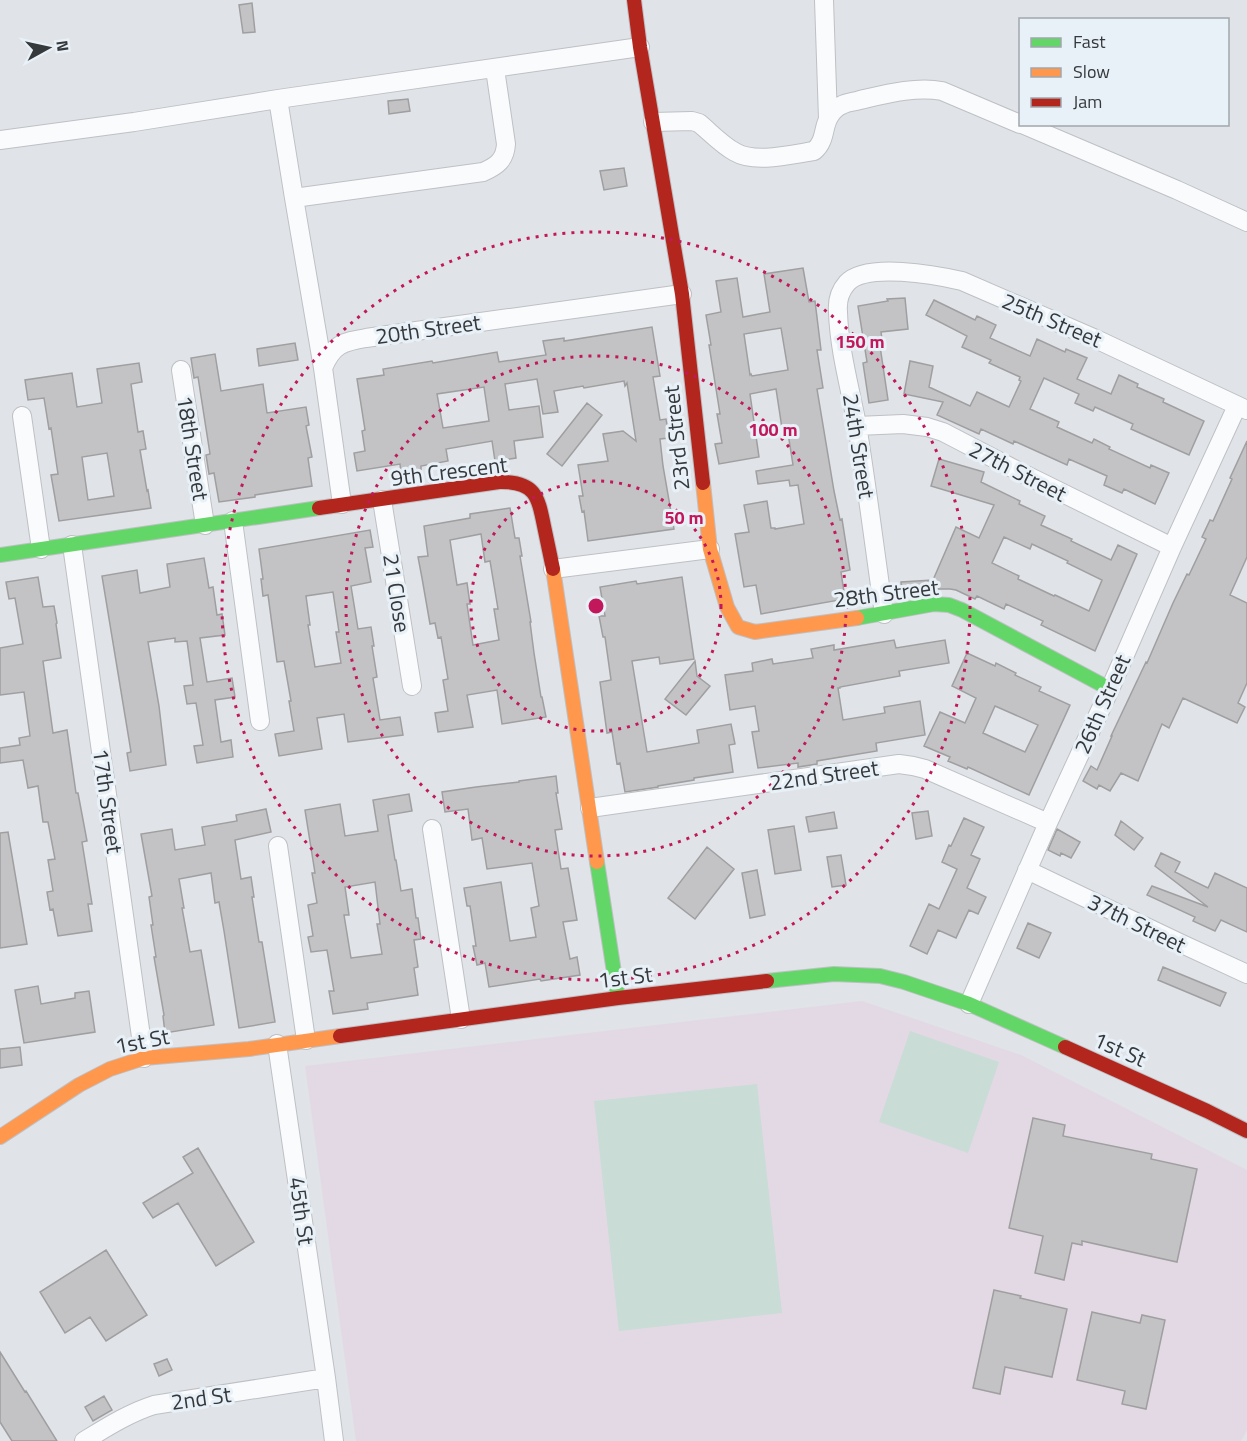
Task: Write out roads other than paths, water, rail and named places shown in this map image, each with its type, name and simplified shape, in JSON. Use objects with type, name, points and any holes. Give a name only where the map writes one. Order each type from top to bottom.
[{"type":"street","name":"23rd Street","points":[[634,0],[682,294],[710,549],[727,607],[738,627],[755,632]]},
{"type":"street","points":[[653,122],[692,121],[699,123],[736,153],[753,158],[814,151],[823,140],[828,118],[824,0]]},
{"type":"street","points":[[0,140],[640,47]]},
{"type":"street","points":[[294,198],[483,172],[497,166],[506,153],[506,144],[495,69]]},
{"type":"street","points":[[828,118],[841,105],[890,94],[930,89],[942,91],[1019,123]]},
{"type":"street","points":[[278,99],[323,368],[342,504]]},
{"type":"street","points":[[1026,126],[1247,222]]},
{"type":"street","name":"25th Street","points":[[848,281],[863,274],[882,271],[962,281],[1098,340],[1242,408]]},
{"type":"street","name":"24th Street","points":[[848,281],[839,294],[840,336],[857,426],[884,614]]},
{"type":"street","name":"20th Street","points":[[323,368],[328,355],[338,346],[353,340],[682,294]]},
{"type":"street","name":"18th Street","points":[[181,370],[205,525]]},
{"type":"street","name":"26th Street","points":[[969,1004],[1172,547],[1242,408]]},
{"type":"street","points":[[22,416],[41,549]]},
{"type":"street","name":"27th Street","points":[[857,426],[903,424],[943,432],[1172,547]]},
{"type":"street","name":"9th Crescent","points":[[0,555],[499,482],[512,481],[523,485],[533,493],[538,502],[553,569],[618,998]]},
{"type":"street","name":"21 Close","points":[[382,500],[412,686]]},
{"type":"street","points":[[233,520],[260,721]]},
{"type":"street","name":"17th Street","points":[[72,545],[144,1058]]},
{"type":"street","points":[[553,569],[710,549]]},
{"type":"street","name":"28th Street","points":[[755,632],[884,614],[934,604],[949,605],[1110,689]]},
{"type":"street","name":"22nd Street","points":[[590,808],[899,764],[925,769],[1048,823]]},
{"type":"street","points":[[432,829],[461,1019]]},
{"type":"street","points":[[278,846],[306,1040]]},
{"type":"street","name":"37th Street","points":[[1027,870],[1247,974]]},
{"type":"street","name":"1st St","points":[[0,1137],[78,1085],[110,1069],[144,1058],[249,1049],[618,998],[834,974],[880,976],[969,1004],[1247,1131]]},
{"type":"street","name":"45th St","points":[[278,1044],[334,1441]]},
{"type":"street","name":"2nd St","points":[[84,1441],[126,1416],[154,1405],[326,1378]]}]
